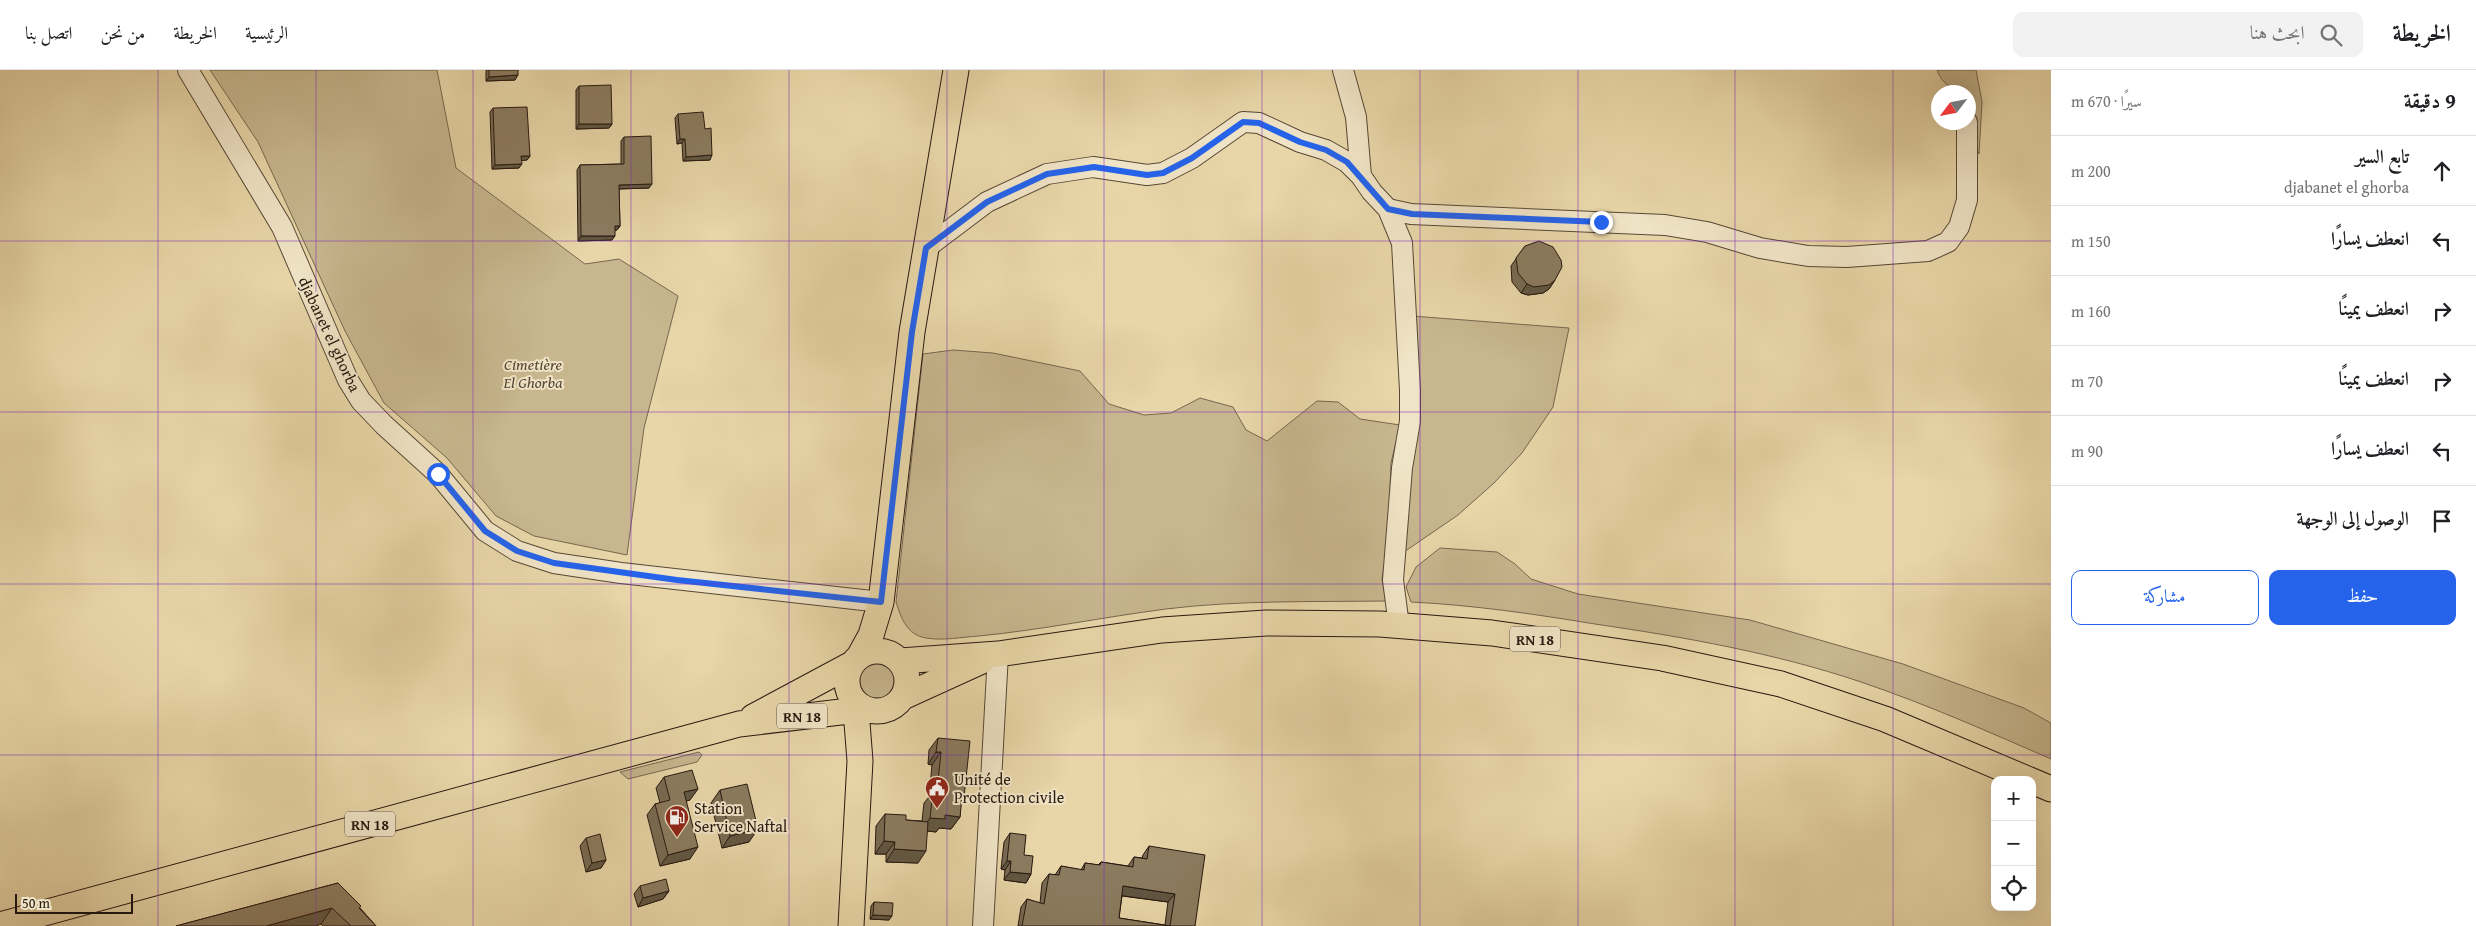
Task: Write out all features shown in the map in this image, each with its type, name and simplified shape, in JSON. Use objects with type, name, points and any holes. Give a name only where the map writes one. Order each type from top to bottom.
[{"type":"main road","points":[[852,926],[860,761],[866,710],[846,681],[855,660],[871,635],[881,602],[912,332],[956,70]]},
{"type":"main road","points":[[860,761],[866,710],[907,679],[896,658],[881,602]]},
{"type":"main road","name":"RN 18","points":[[896,658],[998,654],[1162,630],[1266,622],[1399,626],[1492,633],[1662,658],[1781,684],[1885,719],[2051,789]]},
{"type":"main road","points":[[855,660],[877,651],[896,658]]},
{"type":"main road","name":"RN 18","points":[[0,925],[739,724],[866,710],[998,654]]},
{"type":"main road","name":"RN 18","points":[[739,724],[855,660]]},
{"type":"street","name":"djabanet el ghorba","points":[[188,70],[282,227],[344,371],[361,401],[384,425],[438,474],[485,531],[517,551],[554,563],[677,580],[881,602]]},
{"type":"street","points":[[1344,70],[1356,118],[1361,176]]},
{"type":"street","points":[[926,248],[987,202],[1047,174],[1094,167],[1147,175],[1163,173],[1192,158],[1243,122],[1259,123],[1300,142],[1326,150],[1347,162],[1388,209],[1402,243],[1410,421],[1402,468],[1393,580],[1399,626]]},
{"type":"street","points":[[1388,209],[1412,214],[1665,225],[1707,232],[1760,248],[1808,256],[1848,257],[1928,251],[1948,242],[1959,227],[1967,200],[1967,130]]},
{"type":"street","points":[[983,926],[998,654]]},
{"type":"green space","name":"Cimetière El Ghorba","points":[[210,70],[437,70],[456,168],[585,264],[619,259],[678,296],[644,428],[627,555],[534,536],[496,516],[447,458],[384,403],[345,331],[258,142]]},
{"type":"green space","points":[[1937,70],[1976,70],[1982,102],[1979,154],[1970,130],[1976,130],[1976,85],[1948,85]]},
{"type":"green space","points":[[1412,316],[1569,328],[1553,407],[1522,453],[1494,483],[1458,515],[1404,552]]},
{"type":"green space","points":[[953,350],[993,353],[1080,371],[1109,404],[1144,415],[1171,413],[1200,398],[1233,407],[1246,430],[1267,441],[1317,401],[1338,402],[1360,419],[1400,425],[1391,463],[1388,540],[1382,579],[1386,601],[1276,602],[1193,606],[979,636],[939,639],[919,636],[909,630],[896,602],[923,354]]},
{"type":"green space","points":[[1440,548],[1497,552],[1515,564],[1531,579],[1578,594],[1750,620],[1903,664],[2024,708],[2051,723],[2051,759],[1957,719],[1861,682],[1763,654],[1662,634],[1549,617],[1411,602],[1406,587],[1416,567]]},
{"type":"green space","points":[[877,662],[890,668],[896,681],[890,694],[877,700],[864,694],[858,681],[864,668]]},
{"type":"green space","points":[[699,752],[702,755],[697,762],[628,779],[620,772]]},
{"type":"building","points":[[489,70],[518,70],[518,75],[489,77]]},
{"type":"building","points":[[611,85],[612,124],[579,124],[579,86]]},
{"type":"building","points":[[527,107],[530,156],[521,156],[522,164],[495,165],[493,108]]},
{"type":"building","points":[[703,112],[705,129],[711,128],[712,155],[686,157],[685,139],[680,139],[678,114]]},
{"type":"building","points":[[651,136],[652,184],[619,185],[620,226],[615,226],[615,236],[581,236],[580,165],[624,164],[624,137]]},
{"type":"building","points":[[1539,241],[1553,247],[1561,260],[1562,267],[1555,280],[1549,285],[1534,287],[1527,284],[1518,273],[1516,258],[1525,246]]},
{"type":"building","points":[[938,738],[970,741],[960,817],[945,815],[945,819],[930,818],[933,791],[937,791],[941,752],[936,752]]},
{"type":"building","points":[[692,770],[698,789],[684,792],[698,847],[668,855],[655,804],[670,800],[664,777]]},
{"type":"building","points":[[747,784],[758,829],[730,836],[720,790]]},
{"type":"building","points":[[885,814],[906,815],[906,820],[928,822],[926,851],[894,849],[895,842],[884,841]]},
{"type":"building","points":[[1010,833],[1026,835],[1024,855],[1033,856],[1031,874],[1010,872],[1011,861],[1007,861]]},
{"type":"building","points":[[600,834],[606,860],[592,863],[586,838]]},
{"type":"building","points":[[1149,846],[1205,855],[1195,926],[1170,926],[1022,926],[1027,899],[1044,904],[1049,874],[1059,875],[1061,866],[1084,870],[1085,863],[1100,865],[1101,862],[1133,867],[1134,857],[1147,859]],"holes":[[[1123,886],[1175,894],[1170,926],[1119,918]]]},
{"type":"building","points":[[666,879],[669,891],[643,898],[640,886]]},
{"type":"building","points":[[338,883],[361,906],[359,908],[376,926],[351,926],[332,908],[266,926],[176,926]]},
{"type":"building","points":[[874,902],[893,903],[892,916],[873,915]]},
{"type":"place","name":"Unité de Protection civile","points":[[937,809]]},
{"type":"place","name":"Station Service Naftal","points":[[677,838]]},
{"type":"route","points":[[438,474],[485,531],[517,551],[554,563],[677,580],[881,602],[912,332],[926,248],[987,202],[1022,184],[1047,174],[1094,167],[1147,175],[1163,173],[1192,158],[1243,122],[1259,123],[1300,142],[1326,150],[1347,162],[1388,209],[1412,214],[1601,222]]}]
